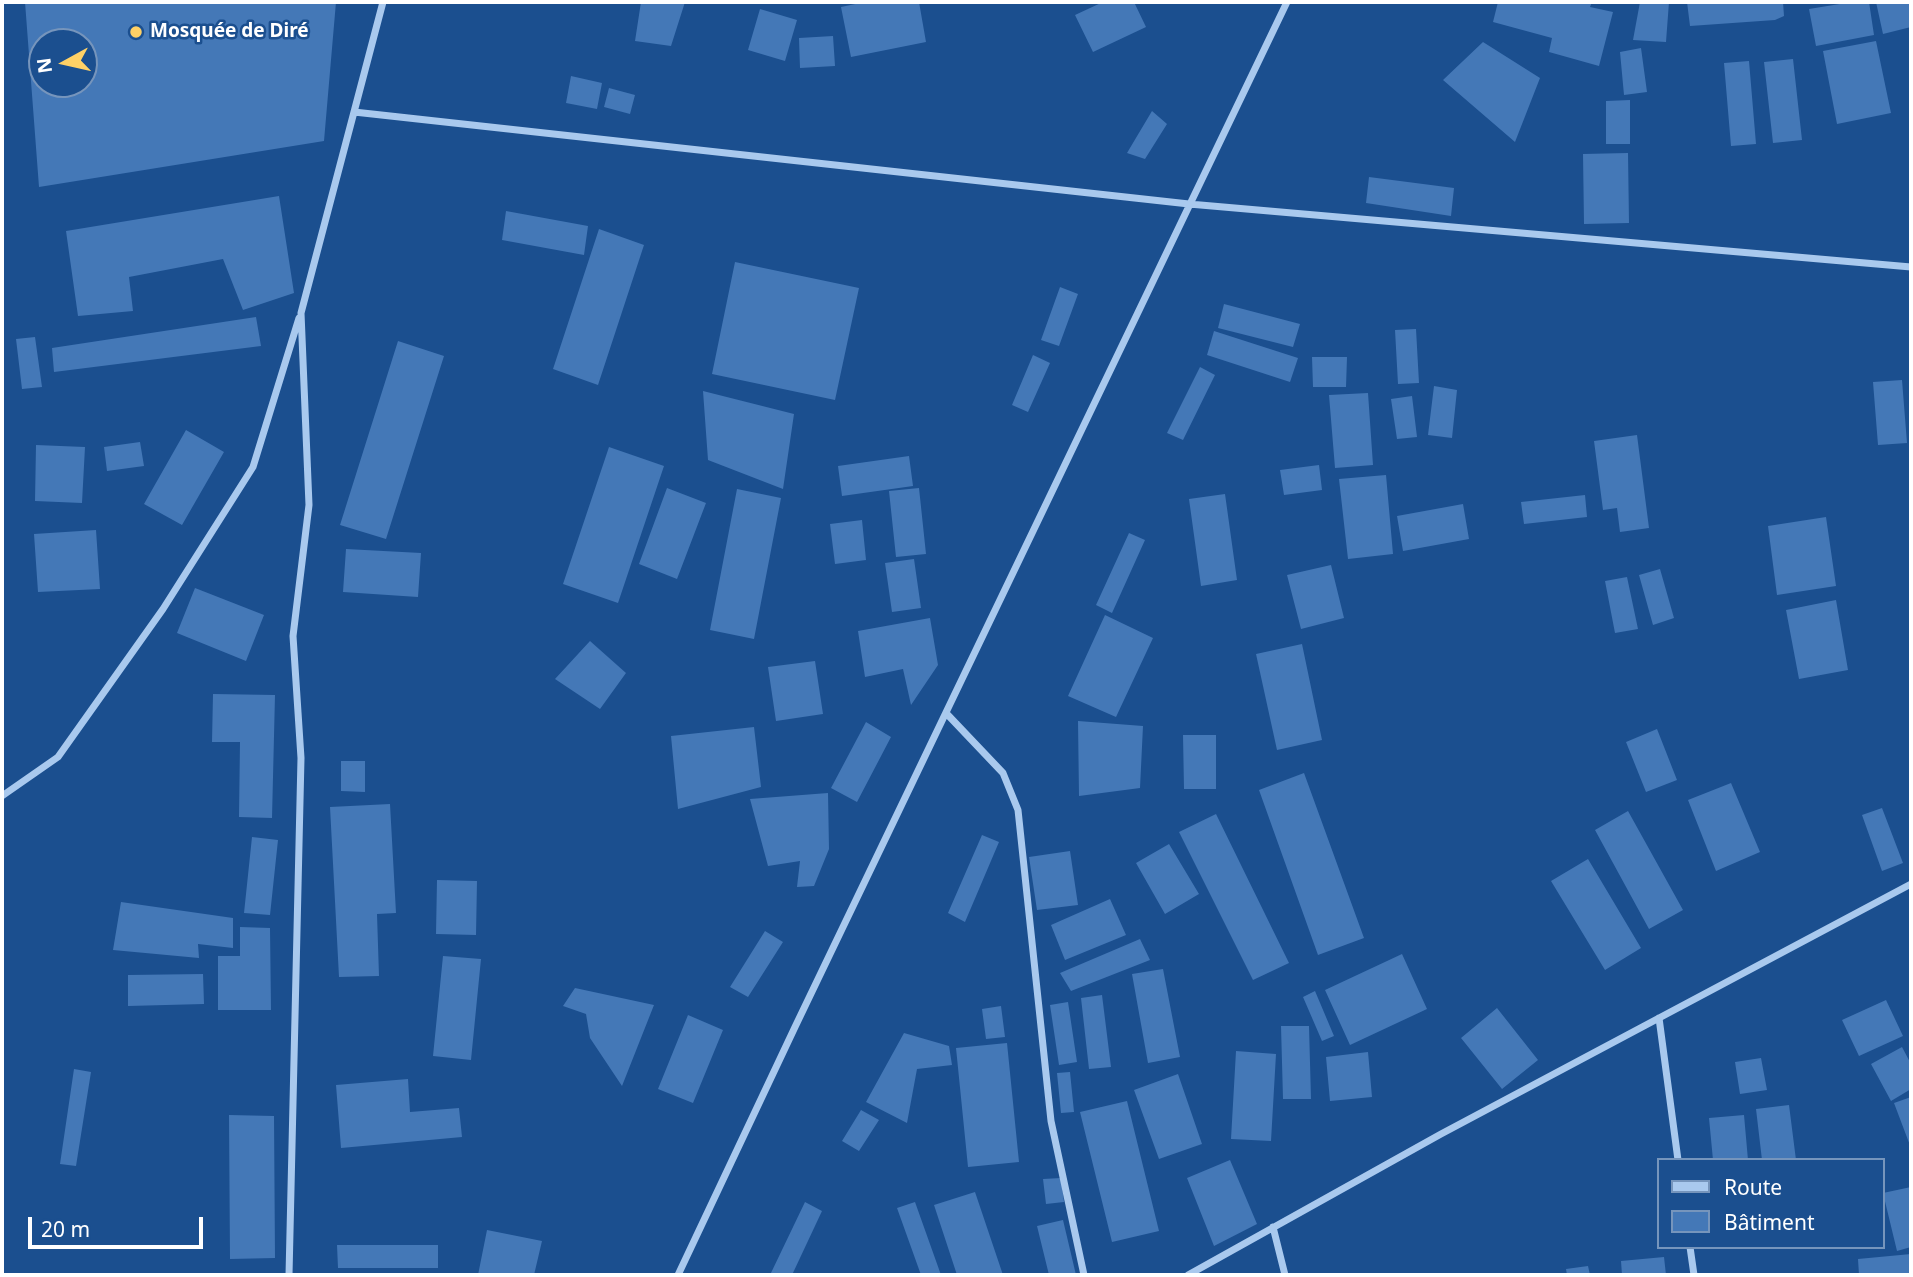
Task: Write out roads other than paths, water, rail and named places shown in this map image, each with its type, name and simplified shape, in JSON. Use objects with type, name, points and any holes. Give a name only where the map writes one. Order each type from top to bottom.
[{"type":"street","points":[[2,796],[58,757],[163,609],[253,467],[301,313],[383,2]]},
{"type":"street","points":[[678,1275],[794,1027],[1287,2]]},
{"type":"street","points":[[354,112],[1189,204],[1911,267]]},
{"type":"street","points":[[289,1275],[301,758],[293,636],[309,505],[301,313]]},
{"type":"street","points":[[946,713],[1003,773],[1018,810],[1051,1121],[1084,1275]]},
{"type":"street","points":[[1188,1275],[1441,1134],[1911,884]]},
{"type":"street","points":[[1659,1018],[1678,1158]]},
{"type":"street","points":[[1273,1227],[1285,1275]]},
{"type":"street","points":[[1690,1249],[1694,1275]]},
{"type":"place","name":"Mosquée de Diré","points":[[136,32]]}]
